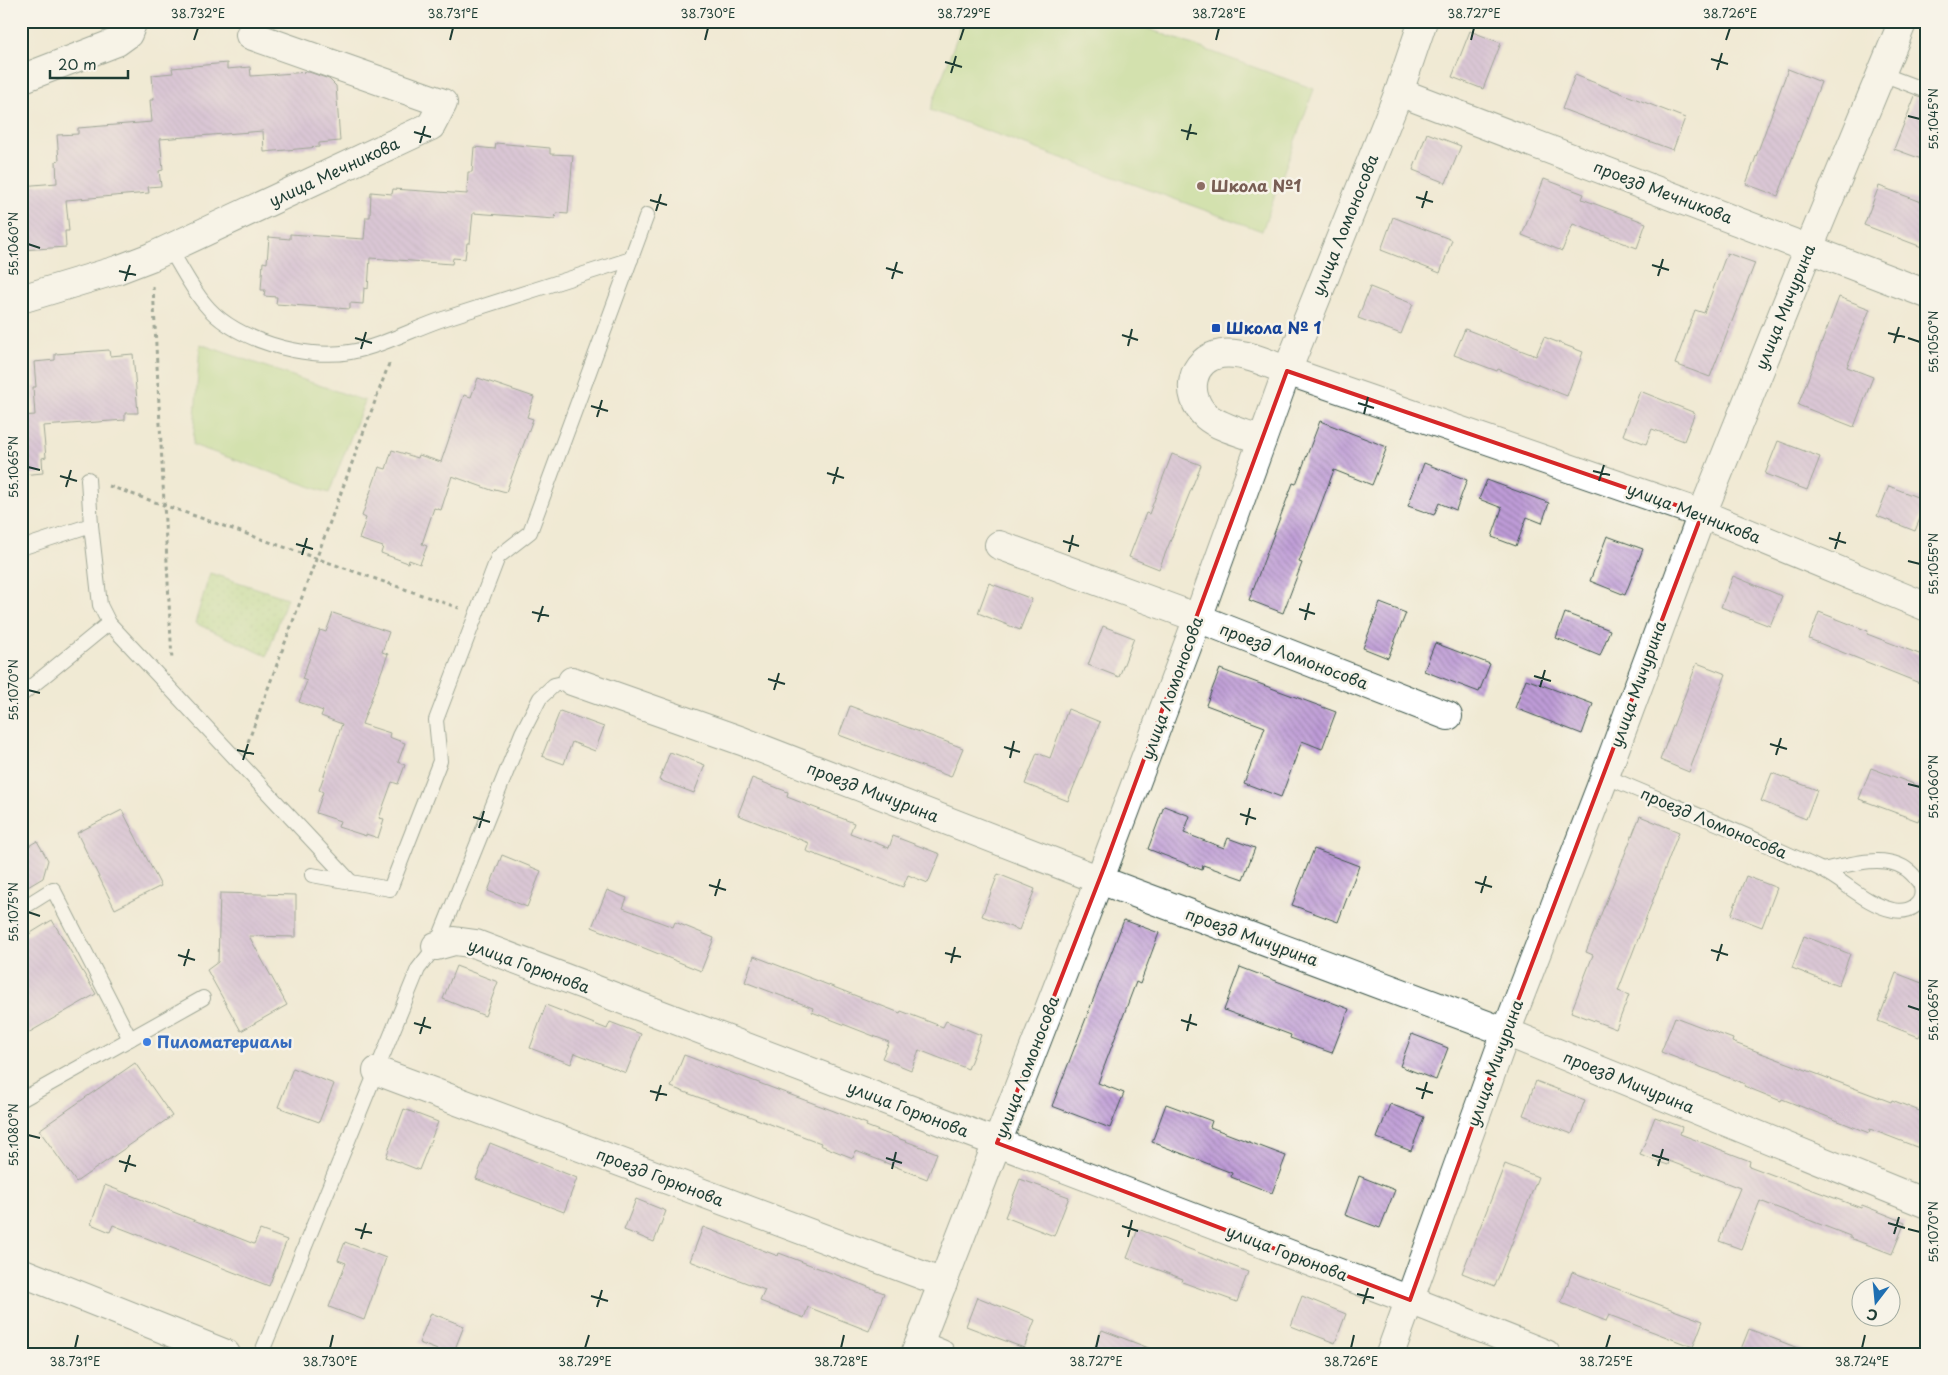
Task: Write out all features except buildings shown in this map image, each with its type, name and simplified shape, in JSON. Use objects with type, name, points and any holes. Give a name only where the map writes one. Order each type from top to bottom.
[{"type":"street","points":[[21,79],[117,42],[128,34],[132,21]]},
{"type":"street","name":"улица Ломоносова","points":[[925,1351],[943,1283],[1100,880],[1198,618],[1287,371],[1399,92],[1423,21]]},
{"type":"street","name":"улица Мичурина","points":[[1390,1354],[1506,1032],[1605,776],[1702,514],[1903,21]]},
{"type":"street","name":"улица Мечникова","points":[[21,299],[117,270],[160,253],[431,126],[443,103],[250,36]]},
{"type":"street","name":"проезд Мечникова","points":[[1399,92],[1927,294]]},
{"type":"street","points":[[1262,440],[1226,427],[1208,418],[1196,406],[1192,390],[1195,374],[1203,362],[1221,354],[1259,359],[1287,371]]},
{"type":"street","name":"улица Мечникова","points":[[1287,371],[1702,514],[1927,607]]},
{"type":"street","name":"проезд Ломоносова","points":[[998,545],[1198,618],[1448,716]]},
{"type":"street","name":"проезд Мичурина","points":[[572,681],[742,741],[1100,880],[1506,1032],[1927,1204]]},
{"type":"street","name":"улица Горюнова","points":[[436,946],[454,941],[476,944],[1410,1300],[1546,1354]]},
{"type":"street","name":"проезд Горюнова","points":[[377,1071],[943,1283]]},
{"type":"street","points":[[21,1272],[226,1354]]},
{"type":"lane","points":[[1882,74],[1927,91]]},
{"type":"lane","points":[[312,875],[390,889],[440,762],[436,720],[476,614],[498,557],[530,532],[647,215]]},
{"type":"lane","points":[[160,253],[204,304],[223,321],[247,335],[270,344],[313,352],[349,352],[378,344],[400,335],[631,259]]},
{"type":"lane","points":[[88,479],[100,605],[109,623],[351,882]]},
{"type":"lane","points":[[21,548],[91,525]]},
{"type":"lane","points":[[21,695],[109,623]]},
{"type":"lane","points":[[261,1354],[418,968],[436,946],[522,733],[540,698],[554,685],[572,681]]},
{"type":"lane","name":"проезд Ломоносова","points":[[1605,776],[1822,870],[1878,904],[1893,910],[1907,910],[1917,906],[1922,895],[1920,884],[1910,872],[1898,865],[1883,860],[1822,870]]},
{"type":"lane","points":[[21,908],[53,889],[130,1039]]},
{"type":"lane","points":[[21,1100],[203,998]]},
{"type":"path","points":[[160,253],[164,505],[173,693]]},
{"type":"path","points":[[240,763],[400,335]]},
{"type":"path","points":[[88,479],[476,614]]},
{"type":"highlighted area","points":[[1287,371],[1702,514],[1506,1032],[1410,1300],[997,1143],[1105,865]]},
{"type":"green space","points":[[963,21],[1127,21],[1314,89],[1262,231],[930,110]]},
{"type":"green space","points":[[200,344],[365,401],[329,493],[193,445]]},
{"type":"green space","points":[[210,573],[287,598],[267,656],[195,623]]},
{"type":"place","name":"Школа №1","points":[[1201,186]]},
{"type":"place","name":"Школа № 1","points":[[1216,328]]},
{"type":"place","name":"Пиломатериалы","points":[[147,1042]]}]
